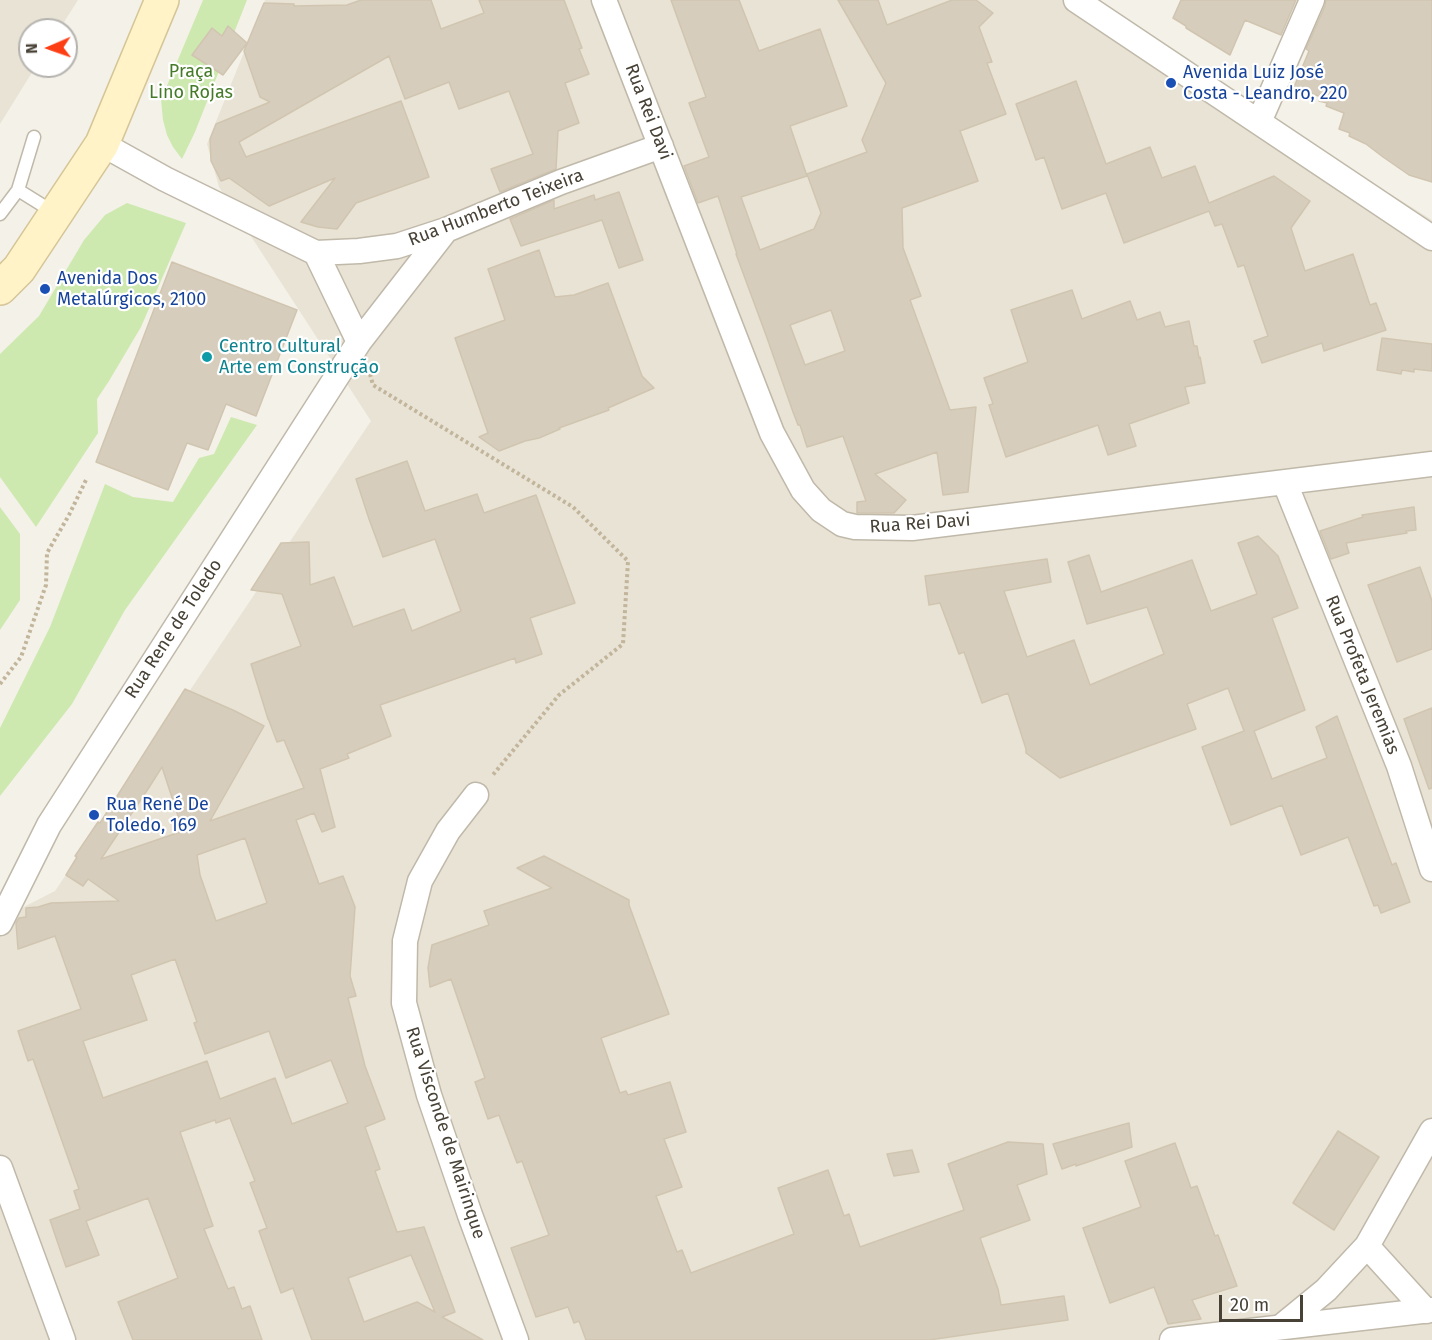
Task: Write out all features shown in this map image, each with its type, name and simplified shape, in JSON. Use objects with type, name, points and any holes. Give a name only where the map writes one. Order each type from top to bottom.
[{"type":"main road","points":[[0,288],[19,268],[102,144],[162,0]]},
{"type":"street","name":"Rua Rei Davi","points":[[604,0],[772,433],[803,490],[821,510],[842,524],[855,527],[912,528],[1432,464]]},
{"type":"street","points":[[1259,122],[1312,0]]},
{"type":"street","points":[[1082,2],[1432,238]]},
{"type":"street","name":"Rua Humberto Teixeira","points":[[102,144],[165,179],[316,253],[397,246],[446,230],[561,182],[661,146]]},
{"type":"street","name":"Rua Rene de Toledo","points":[[0,923],[49,825],[359,342],[446,230]]},
{"type":"street","points":[[316,253],[359,342]]},
{"type":"street","name":"Rua Profeta Jeremias","points":[[1285,483],[1398,766],[1432,869]]},
{"type":"street","name":"Rua Visconde de Mairinque","points":[[476,795],[448,831],[420,881],[405,940],[404,1003],[429,1095],[516,1340]]},
{"type":"street","points":[[1282,1326],[1326,1290],[1367,1246],[1432,1131]]},
{"type":"street","points":[[0,1168],[63,1340]]},
{"type":"street","points":[[1367,1246],[1429,1310]]},
{"type":"street","points":[[1172,1340],[1429,1310]]},
{"type":"lane","points":[[0,214],[18,190],[34,137]]},
{"type":"lane","points":[[18,190],[56,214]]},
{"type":"path","points":[[359,342],[374,385],[573,507],[628,561],[623,644],[559,695],[476,795]]},
{"type":"path","points":[[0,684],[21,657],[46,585],[47,553],[86,480]]},
{"type":"shaded area","points":[[0,0],[78,0],[67,18],[18,18],[18,78],[29,78],[0,124]]},
{"type":"shaded area","points":[[265,0],[1081,0],[1432,220],[1432,1340],[0,1340],[0,919],[55,891],[371,421],[219,187],[207,144]]},
{"type":"green space","name":"Praça Lino Rojas","points":[[203,0],[247,0],[195,132],[182,159],[167,135],[161,100]]},
{"type":"green space","points":[[127,203],[186,223],[141,327],[97,399],[98,433],[36,527],[0,477],[0,354],[39,316],[84,240],[105,215]]},
{"type":"green space","points":[[231,417],[257,425],[125,610],[72,704],[0,796],[0,728],[50,627],[105,484],[133,497],[173,502],[199,458],[214,454]]},
{"type":"green space","points":[[0,507],[20,534],[20,600],[0,630]]},
{"type":"building","points":[[361,0],[431,0],[441,29],[484,13],[479,0],[564,0],[589,74],[565,83],[579,123],[558,131],[556,169],[500,192],[491,169],[533,154],[509,91],[459,109],[449,82],[405,99],[389,56],[239,142],[246,157],[401,101],[429,177],[356,203],[337,229],[301,222],[335,178],[269,206],[229,178],[221,181],[211,161],[210,139],[216,124],[270,102],[260,97],[244,51],[264,3],[294,4],[294,6],[347,5]]},
{"type":"building","points":[[671,0],[739,0],[759,51],[820,29],[847,106],[790,126],[807,176],[741,197],[760,250],[814,229],[821,213],[807,174],[867,152],[862,140],[886,83],[838,0],[878,0],[887,25],[952,0],[976,0],[993,13],[979,27],[992,62],[987,63],[1006,114],[960,131],[978,181],[902,208],[903,248],[921,296],[910,300],[950,410],[976,407],[968,492],[943,495],[937,452],[875,474],[906,500],[894,513],[857,513],[857,502],[866,501],[843,436],[807,447],[736,254],[718,196],[698,203],[684,166],[709,157],[689,103],[706,97]],"holes":[[[831,310],[845,351],[805,365],[790,325]]]},
{"type":"building","points":[[1181,0],[1296,0],[1281,35],[1245,20],[1230,55],[1173,18]]},
{"type":"building","points":[[1326,0],[1432,0],[1432,182],[1409,175],[1366,144],[1349,136],[1350,133],[1339,129],[1344,113],[1326,106],[1327,103],[1319,101],[1321,97],[1294,87],[1309,51],[1306,49]]},
{"type":"building","points":[[228,26],[247,43],[223,75],[192,55],[212,28],[222,36]]},
{"type":"building","points":[[1076,81],[1106,164],[1150,147],[1162,178],[1195,166],[1209,203],[1274,176],[1310,201],[1291,228],[1305,271],[1353,254],[1370,305],[1376,303],[1386,330],[1324,351],[1322,343],[1262,363],[1254,341],[1268,336],[1244,265],[1238,267],[1222,224],[1215,226],[1209,211],[1124,243],[1106,193],[1062,209],[1044,157],[1036,160],[1016,104]]},
{"type":"building","points":[[619,192],[643,260],[619,268],[602,220],[521,246],[510,219],[554,200],[554,209],[594,195],[595,200]]},
{"type":"building","points":[[539,250],[555,297],[574,295],[608,283],[642,376],[654,388],[608,408],[609,410],[499,451],[479,437],[488,433],[455,338],[505,320],[488,269]]},
{"type":"building","name":"Centro Cultural Arte em Construção","points":[[172,262],[297,310],[256,416],[226,404],[208,450],[187,443],[168,490],[96,462]]},
{"type":"building","points":[[1072,290],[1082,319],[1130,301],[1137,320],[1160,312],[1165,327],[1189,321],[1205,383],[1185,387],[1189,403],[1129,424],[1136,446],[1108,455],[1098,425],[1006,457],[989,405],[993,404],[984,378],[1028,362],[1011,310]]},
{"type":"building","points":[[1382,338],[1432,344],[1432,371],[1402,370],[1401,374],[1377,370]]},
{"type":"building","points":[[407,461],[425,511],[477,494],[484,513],[536,495],[575,603],[530,618],[542,654],[516,663],[515,658],[380,705],[391,736],[347,754],[349,758],[320,769],[335,827],[322,832],[314,813],[296,820],[319,884],[343,876],[355,907],[350,976],[356,996],[348,998],[365,1066],[385,1119],[365,1127],[380,1169],[375,1171],[397,1232],[424,1227],[455,1312],[442,1317],[483,1340],[312,1340],[293,1288],[281,1293],[259,1231],[267,1228],[250,1183],[255,1181],[230,1118],[216,1123],[215,1120],[180,1132],[213,1226],[204,1229],[228,1289],[234,1287],[242,1309],[250,1306],[262,1340],[133,1340],[118,1302],[178,1278],[148,1198],[86,1221],[99,1255],[66,1267],[50,1220],[80,1209],[74,1191],[79,1189],[33,1059],[28,1061],[18,1031],[81,1009],[55,936],[18,949],[16,923],[19,918],[26,917],[26,908],[51,903],[119,901],[88,879],[83,886],[66,875],[77,857],[75,856],[98,822],[100,823],[185,689],[264,726],[210,821],[304,788],[284,740],[277,742],[251,664],[301,646],[282,594],[251,590],[281,543],[309,542],[310,585],[334,577],[353,627],[404,609],[412,631],[461,611],[435,539],[383,557],[356,479]],"holes":[[[162,767],[183,831],[101,859]],[[245,838],[267,903],[216,921],[200,875],[197,855]],[[175,959],[197,1022],[194,1023],[205,1054],[269,1031],[286,1078],[331,1060],[348,1103],[292,1124],[275,1078],[220,1099],[207,1061],[103,1098],[83,1041],[147,1020],[131,975]],[[411,1255],[435,1312],[417,1302],[364,1322],[348,1278]]]},
{"type":"building","points":[[1414,507],[1416,530],[1346,543],[1349,553],[1331,559],[1320,531],[1363,517],[1362,515]]},
{"type":"building","points":[[1258,536],[1278,556],[1298,608],[1272,618],[1305,710],[1254,731],[1272,779],[1327,758],[1316,727],[1337,716],[1392,865],[1396,863],[1410,902],[1381,913],[1378,905],[1374,906],[1348,837],[1301,855],[1282,805],[1231,825],[1202,747],[1244,731],[1228,688],[1187,704],[1196,729],[1060,778],[1026,753],[1008,693],[982,703],[964,652],[959,654],[940,603],[929,605],[925,576],[1047,559],[1051,582],[1004,591],[1027,657],[1074,640],[1090,685],[1164,654],[1147,607],[1087,624],[1068,562],[1089,555],[1101,592],[1192,560],[1211,611],[1257,594],[1238,543]]},
{"type":"building","points":[[1420,567],[1432,601],[1432,649],[1397,662],[1368,585]]},
{"type":"building","points":[[1432,708],[1432,788],[1429,789],[1404,719]]},
{"type":"building","points":[[544,856],[629,900],[669,1014],[601,1038],[620,1093],[626,1091],[628,1095],[670,1082],[686,1132],[664,1139],[682,1187],[656,1196],[677,1252],[682,1250],[691,1273],[794,1234],[778,1188],[828,1170],[844,1216],[849,1214],[860,1247],[964,1210],[948,1164],[1008,1142],[1043,1144],[1047,1174],[1017,1185],[1030,1220],[980,1238],[998,1289],[1001,1305],[1064,1296],[1068,1320],[929,1340],[586,1340],[579,1321],[574,1323],[568,1307],[536,1317],[511,1248],[549,1235],[522,1161],[517,1163],[499,1115],[488,1119],[475,1082],[485,1078],[451,979],[430,987],[428,968],[432,945],[489,925],[484,911],[552,888],[517,868]]},
{"type":"building","points":[[1129,1123],[1132,1147],[1062,1169],[1053,1144]]},
{"type":"building","points":[[1338,1131],[1379,1157],[1334,1230],[1293,1203]]},
{"type":"building","points":[[1175,1143],[1191,1188],[1197,1186],[1215,1236],[1218,1235],[1237,1286],[1192,1300],[1201,1319],[1168,1324],[1154,1287],[1110,1303],[1083,1228],[1141,1207],[1125,1161]]},
{"type":"building","points":[[912,1150],[919,1172],[894,1176],[887,1154]]},
{"type":"place","name":"Avenida Luiz José Costa - Leandro, 220","points":[[1171,83]]},
{"type":"place","name":"Avenida Dos Metalúrgicos, 2100","points":[[45,289]]},
{"type":"place","name":"Centro Cultural Arte em Construção","points":[[207,357]]},
{"type":"place","name":"Rua René De Toledo, 169","points":[[94,815]]}]
